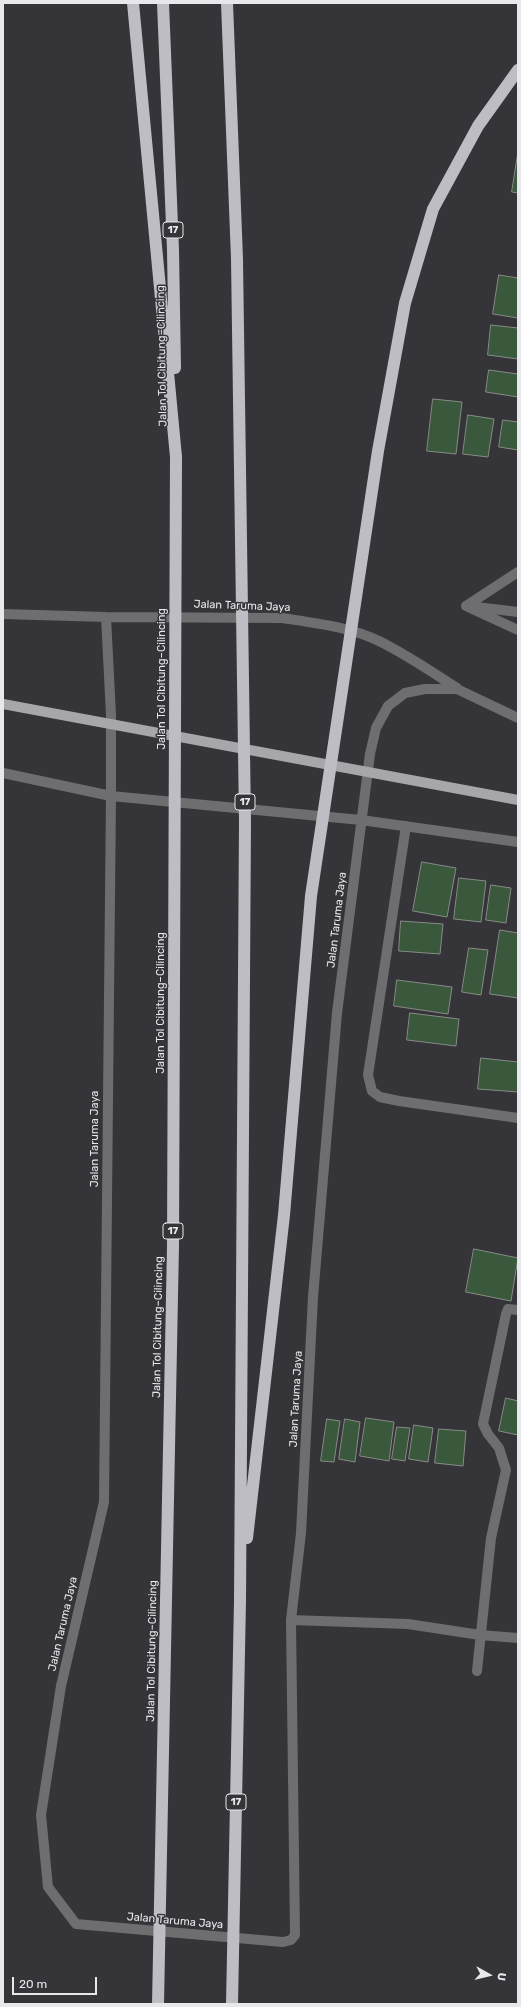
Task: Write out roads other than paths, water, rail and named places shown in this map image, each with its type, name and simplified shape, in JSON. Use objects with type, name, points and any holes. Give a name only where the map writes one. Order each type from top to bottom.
[{"type":"highway","points":[[133,3],[176,457]]},
{"type":"highway","name":"Jalan Tol Cibitung–Cilincing","points":[[158,2004],[173,1238],[176,457],[173,250],[163,3]]},
{"type":"highway","name":"17","points":[[228,3],[237,259],[245,821],[240,1600],[232,2004]]},
{"type":"highway","points":[[240,1600],[284,1215],[310,896],[378,451],[405,303],[434,209],[478,126],[518,70]]},
{"type":"main road","points":[[3,704],[518,800]]},
{"type":"street","points":[[466,606],[518,572]]},
{"type":"street","points":[[466,606],[518,612]]},
{"type":"street","points":[[466,606],[518,630]]},
{"type":"street","name":"Jalan Taruma Jaya","points":[[3,614],[106,617],[282,618],[325,625],[358,633],[380,641],[457,689],[518,718]]},
{"type":"street","name":"Jalan Taruma Jaya","points":[[106,617],[110,715],[111,796],[104,1502],[61,1686],[40,1815],[48,1887],[76,1924],[283,1942],[291,1940],[295,1935],[291,1620],[301,1533],[313,1297],[337,1012],[361,820],[370,754],[376,728],[388,706],[405,693],[418,690],[457,689]]},
{"type":"street","points":[[3,773],[111,796],[361,820],[518,842]]},
{"type":"street","points":[[406,826],[368,1075],[372,1091],[380,1097],[399,1101],[518,1118]]},
{"type":"street","points":[[477,1671],[492,1538],[506,1470],[499,1448],[488,1434],[483,1424],[506,1314],[508,1309],[518,1310]]},
{"type":"street","points":[[291,1620],[408,1624],[480,1635],[518,1638]]}]
